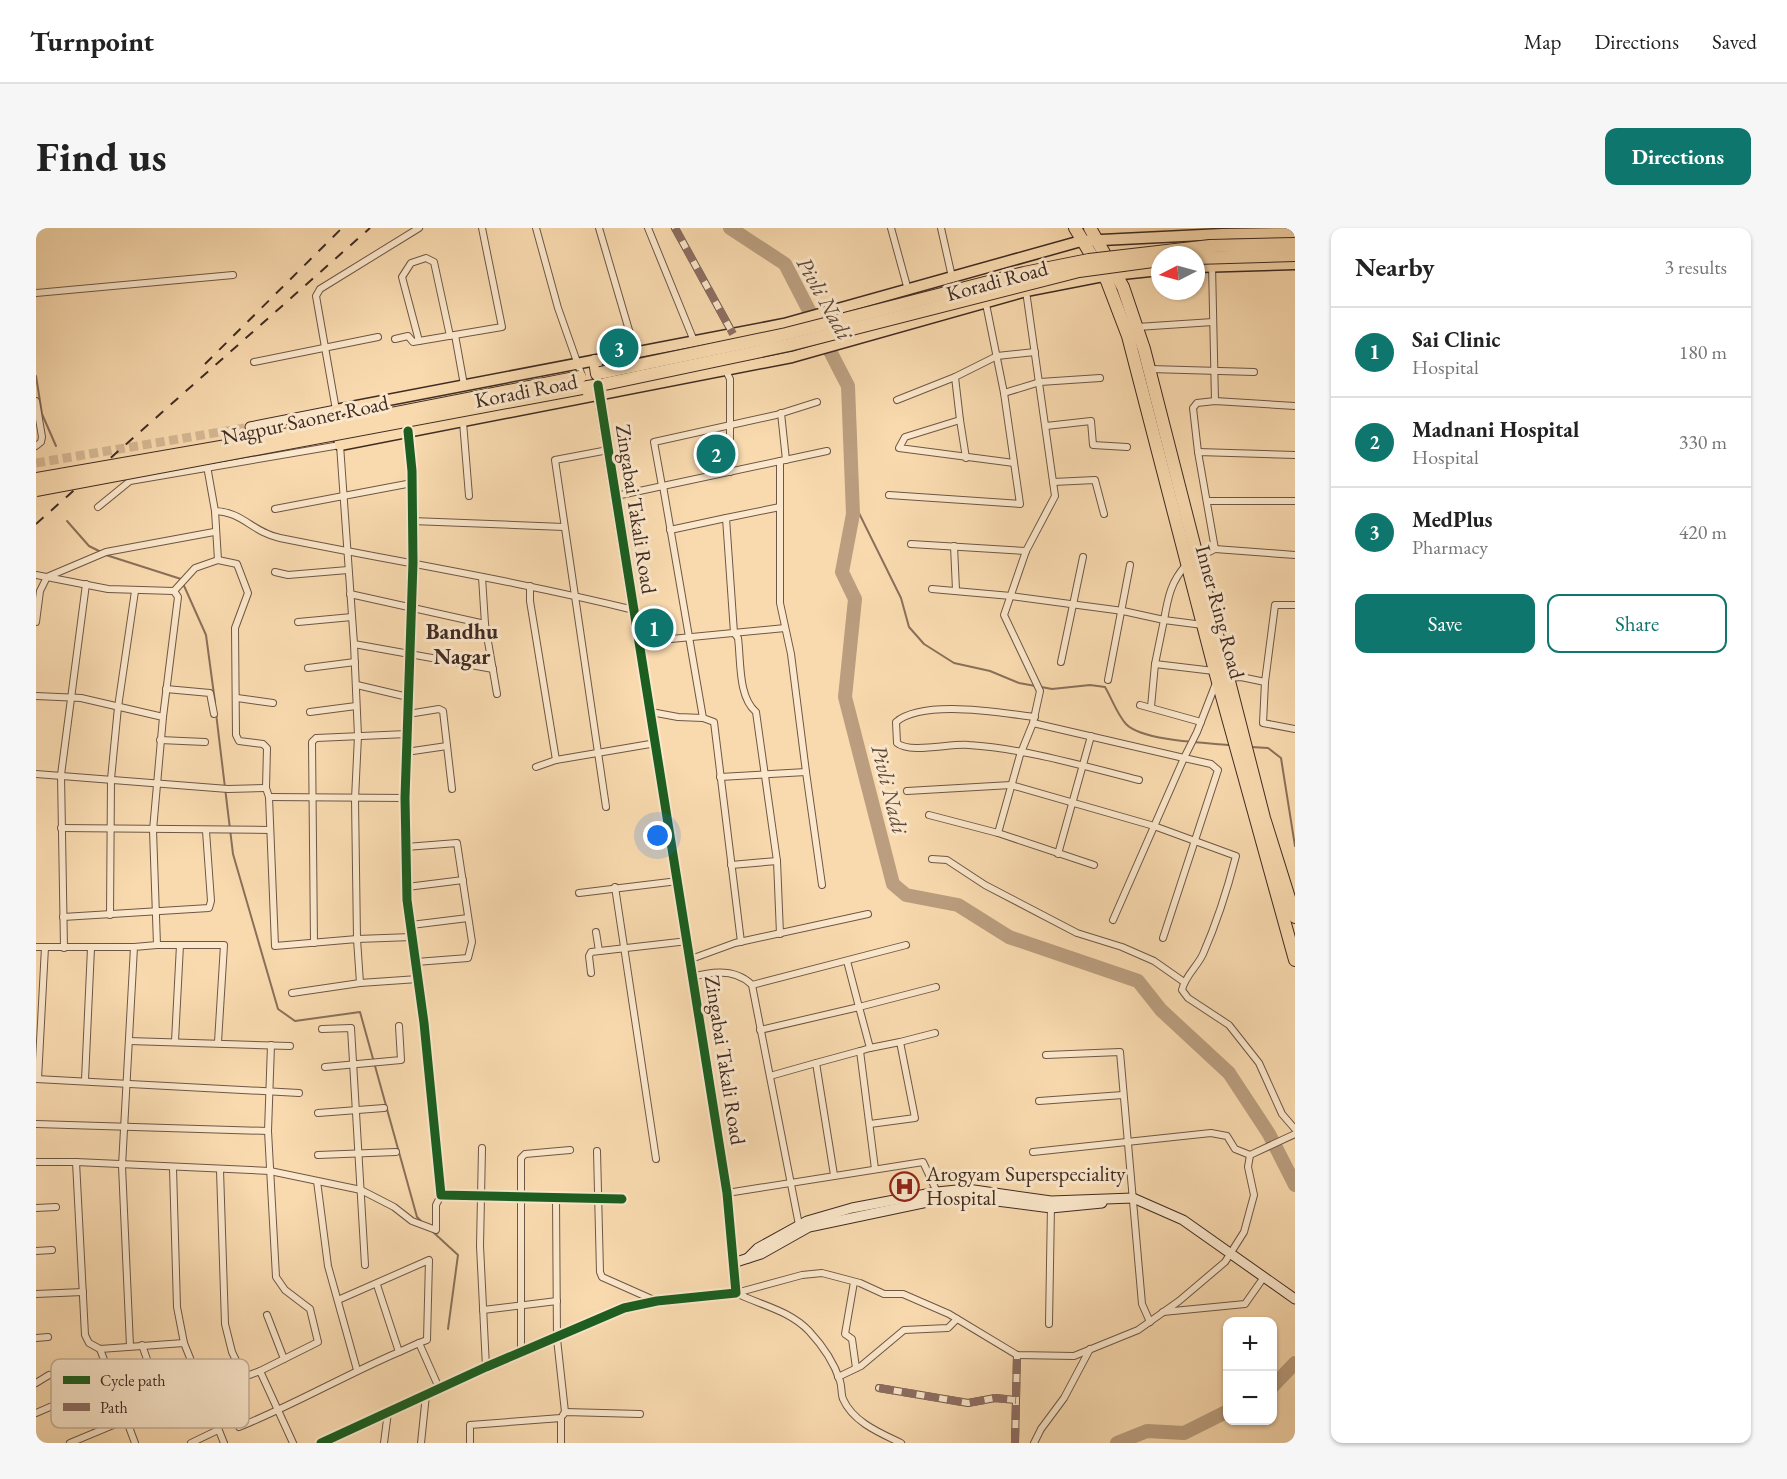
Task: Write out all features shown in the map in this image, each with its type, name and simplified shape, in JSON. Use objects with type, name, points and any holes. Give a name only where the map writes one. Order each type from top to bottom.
[{"type":"highway","points":[[1075,228],[1081,242],[1109,275]]},
{"type":"highway","points":[[1090,228],[1097,240],[1109,275]]},
{"type":"highway","points":[[599,379],[1024,273],[1089,260],[1210,246],[1295,244]]},
{"type":"highway","points":[[1205,258],[1295,255]]},
{"type":"highway","points":[[599,379],[778,348],[1079,271],[1151,261]]},
{"type":"highway","name":"Inner Ring Road","points":[[1109,275],[1123,287],[1149,369],[1220,676]]},
{"type":"highway","name":"Inner Ring Road","points":[[1109,275],[1192,561],[1203,625],[1242,742],[1295,917]]},
{"type":"highway","name":"Koradi Road","points":[[581,376],[599,379]]},
{"type":"highway","name":"Nagpur Saoner Road","points":[[36,479],[238,444],[581,376]]},
{"type":"highway","name":"Nagpur Saoner Road","points":[[36,490],[581,376]]},
{"type":"highway","name":"Inner Ring Road","points":[[1242,742],[1241,765],[1295,960]]},
{"type":"main road","points":[[1097,240],[1226,232],[1295,233]]},
{"type":"main road","points":[[1226,232],[1237,265]]},
{"type":"main road","name":"Koradi Road","points":[[599,379],[636,354],[784,324],[1065,246],[1097,240]]},
{"type":"main road","points":[[1065,246],[1079,280]]},
{"type":"main road","points":[[1205,266],[1295,264]]},
{"type":"main road","name":"Koradi Road","points":[[340,445],[463,422],[599,379],[725,369],[792,357],[1026,291],[1109,275],[1151,271]]},
{"type":"main road","points":[[874,299],[885,330]]},
{"type":"main road","points":[[340,445],[336,410],[464,385],[581,376],[599,379]]},
{"type":"street","points":[[250,427],[336,410],[316,296],[320,289],[419,228]]},
{"type":"street","points":[[395,339],[408,336],[413,342],[502,327],[482,228]]},
{"type":"street","points":[[536,228],[558,308],[581,376]]},
{"type":"street","points":[[599,228],[636,354]]},
{"type":"street","points":[[648,228],[695,342]]},
{"type":"street","points":[[675,228],[733,334]]},
{"type":"street","points":[[891,228],[908,290]]},
{"type":"street","points":[[941,228],[952,278]]},
{"type":"street","points":[[418,341],[402,277],[411,263],[426,258],[434,262],[464,385]]},
{"type":"street","points":[[1212,266],[1215,401]]},
{"type":"street","points":[[39,292],[233,275]]},
{"type":"street","points":[[998,833],[1011,785],[1034,720],[1040,691],[1036,678],[1005,619],[1026,551],[1055,496],[1026,291]]},
{"type":"street","points":[[889,495],[1020,504],[1004,393],[986,304]]},
{"type":"street","points":[[1136,327],[1213,322]]},
{"type":"street","points":[[254,362],[378,337]]},
{"type":"street","points":[[897,400],[954,377],[997,356],[1035,352]]},
{"type":"street","points":[[725,369],[730,379],[730,472]]},
{"type":"street","points":[[1149,369],[1254,372]]},
{"type":"street","points":[[954,377],[966,458]]},
{"type":"street","points":[[1004,393],[1040,382],[1100,378]]},
{"type":"street","name":"Zingabai Takali Road","points":[[599,379],[608,450],[727,1193],[736,1293]]},
{"type":"street","points":[[36,401],[42,437],[41,442],[36,446]]},
{"type":"street","points":[[1215,549],[1198,452],[1193,408],[1197,403],[1215,401],[1295,406]]},
{"type":"street","points":[[703,718],[654,442],[781,413],[817,402]]},
{"type":"street","points":[[781,413],[783,461],[780,507],[780,603],[796,685],[822,885]]},
{"type":"street","points":[[960,420],[905,437],[899,448],[1014,463]]},
{"type":"street","points":[[1046,426],[1091,421],[1093,445],[1127,447]]},
{"type":"street","points":[[463,422],[469,496]]},
{"type":"street","points":[[36,1162],[270,1171],[361,1190],[394,1207],[412,1221],[436,1230],[436,1205],[441,1195],[407,887],[405,798],[413,562],[412,483],[408,431]]},
{"type":"street","points":[[99,507],[130,481],[340,445],[357,685],[358,736],[355,796],[357,939],[360,983]]},
{"type":"street","points":[[606,807],[573,595],[555,460],[608,450]]},
{"type":"street","points":[[616,496],[827,451]]},
{"type":"street","points":[[1198,452],[1295,455]]},
{"type":"street","points":[[207,466],[215,511],[214,532],[218,560]]},
{"type":"street","points":[[1053,482],[1095,480],[1104,514]]},
{"type":"street","points":[[275,509],[412,483]]},
{"type":"street","points":[[1208,501],[1295,501]]},
{"type":"street","points":[[670,530],[780,507]]},
{"type":"street","points":[[215,511],[231,512],[264,535],[347,552],[413,562],[634,610]]},
{"type":"street","points":[[726,518],[734,633],[738,638],[745,696],[749,705],[756,712],[777,861],[780,934]]},
{"type":"street","points":[[412,521],[564,527]]},
{"type":"street","points":[[36,622],[40,591],[47,577],[98,554],[214,532]]},
{"type":"street","points":[[911,544],[1026,551]]},
{"type":"street","points":[[954,546],[956,590]]},
{"type":"street","points":[[1150,707],[1155,664],[1169,591],[1177,575],[1192,561],[1215,549],[1295,555]]},
{"type":"street","points":[[1061,662],[1083,557]]},
{"type":"street","points":[[36,575],[135,591],[174,591],[195,568],[218,560],[237,564],[248,593],[235,628],[236,735],[239,741],[263,744],[267,748],[266,788],[269,797],[274,946],[412,937]]},
{"type":"street","points":[[1108,680],[1130,565]]},
{"type":"street","points":[[275,572],[288,575],[348,570]]},
{"type":"street","points":[[482,577],[485,624],[497,694]]},
{"type":"street","points":[[64,948],[62,775],[86,584]]},
{"type":"street","points":[[530,586],[530,601],[556,760]]},
{"type":"street","points":[[932,589],[1123,610],[1164,620],[1203,625]]},
{"type":"street","points":[[110,915],[111,778],[118,707],[135,591]]},
{"type":"street","points":[[157,945],[153,830],[155,781],[178,597],[174,591]]},
{"type":"street","points":[[350,594],[485,624]]},
{"type":"street","points":[[1295,605],[1275,605],[1265,682],[1263,723],[1295,729]]},
{"type":"street","points":[[298,622],[352,617]]},
{"type":"street","points":[[640,642],[784,628]]},
{"type":"street","points":[[354,644],[410,652],[493,669]]},
{"type":"street","points":[[308,668],[355,662]]},
{"type":"street","points":[[1155,664],[1265,682]]},
{"type":"street","points":[[1113,920],[1220,676]]},
{"type":"street","points":[[357,685],[408,697]]},
{"type":"street","points":[[166,689],[210,693],[214,714]]},
{"type":"street","points":[[36,696],[73,698],[163,717]]},
{"type":"street","points":[[237,698],[273,703]]},
{"type":"street","points":[[1140,705],[1150,707],[1154,711],[1201,722]]},
{"type":"street","points":[[310,712],[356,706]]},
{"type":"street","points":[[408,714],[439,709],[443,711],[452,789]]},
{"type":"street","points":[[1139,780],[1022,751],[966,744],[902,747],[897,743],[896,722],[901,717],[940,710],[1034,720],[1211,764],[1218,770],[1197,842],[1163,938]]},
{"type":"street","points":[[651,712],[678,717],[703,718],[714,722],[741,942]]},
{"type":"street","points":[[314,943],[312,742],[316,738],[407,734]]},
{"type":"street","points":[[1058,854],[1091,736]]},
{"type":"street","points":[[160,740],[205,742]]},
{"type":"street","points":[[536,766],[556,760],[656,743]]},
{"type":"street","points":[[406,753],[447,746]]},
{"type":"street","points":[[720,777],[806,771]]},
{"type":"street","points":[[36,774],[155,781],[225,788],[266,788]]},
{"type":"street","points":[[907,791],[1011,785],[1154,826],[1236,856],[1221,912],[1199,962],[1184,982],[1182,990],[1188,998],[1229,1025],[1259,1064],[1282,1114],[1294,1133],[1250,1155],[1235,1149],[1227,1136],[1211,1133],[1033,1152]]},
{"type":"street","points":[[269,797],[405,798]]},
{"type":"street","points":[[929,815],[998,833],[1094,865]]},
{"type":"street","points":[[61,828],[270,830]]},
{"type":"street","points":[[63,916],[208,908],[211,901],[206,831]]},
{"type":"street","points":[[406,847],[457,843],[472,942],[468,958],[416,962]]},
{"type":"street","points":[[932,859],[947,860],[985,885],[1077,933],[1122,947],[1154,961],[1184,982]]},
{"type":"street","points":[[731,865],[777,861]]},
{"type":"street","points":[[407,887],[463,880]]},
{"type":"street","points":[[579,892],[678,881]]},
{"type":"street","points":[[615,887],[656,1159]]},
{"type":"street","points":[[691,959],[741,942],[868,914]]},
{"type":"street","points":[[411,924],[468,918]]},
{"type":"street","points":[[596,932],[598,951]]},
{"type":"street","points":[[591,973],[589,956],[598,951],[625,950],[688,941]]},
{"type":"street","points":[[176,1041],[180,945]]},
{"type":"street","points":[[36,947],[224,945],[218,1042]]},
{"type":"street","points":[[752,985],[906,945]]},
{"type":"street","points":[[45,947],[39,989],[37,1079],[298,1093]]},
{"type":"street","points":[[130,1346],[122,1166],[134,947]]},
{"type":"street","points":[[84,1080],[91,948]]},
{"type":"street","points":[[847,961],[870,1048]]},
{"type":"street","points":[[693,977],[712,972],[728,973],[746,979],[752,985],[800,1225]]},
{"type":"street","points":[[292,993],[360,983],[418,979]]},
{"type":"street","points":[[760,1030],[936,987]]},
{"type":"street","points":[[325,1067],[371,1064],[403,1057],[399,1026]]},
{"type":"street","points":[[322,1029],[350,1027],[365,1265]]},
{"type":"street","points":[[770,1076],[870,1048],[935,1033]]},
{"type":"street","points":[[129,1041],[290,1046]]},
{"type":"street","points":[[870,1124],[915,1118],[900,1042]]},
{"type":"street","points":[[249,1375],[318,1342],[310,1309],[285,1290],[276,1277],[268,1131],[271,1045]]},
{"type":"street","points":[[860,1051],[876,1169]]},
{"type":"street","points":[[1046,1055],[1120,1052],[1142,1304],[1150,1323]]},
{"type":"street","points":[[816,1063],[834,1175]]},
{"type":"street","points":[[1039,1101],[1123,1095]]},
{"type":"street","points":[[318,1113],[384,1108]]},
{"type":"street","points":[[36,1124],[268,1131]]},
{"type":"street","points":[[482,1148],[480,1196],[486,1367]]},
{"type":"street","points":[[521,1353],[521,1158],[525,1154],[570,1150]]},
{"type":"street","points":[[597,1151],[602,1277],[657,1301]]},
{"type":"street","points":[[318,1155],[396,1152]]},
{"type":"street","points":[[321,1443],[486,1367],[557,1339],[585,1323],[624,1308],[657,1301],[736,1293],[802,1275],[822,1273],[884,1294],[903,1294],[957,1319],[1017,1355],[1074,1356],[1150,1323],[1225,1262],[1244,1232],[1254,1195],[1248,1167],[1250,1155]]},
{"type":"street","points":[[76,1162],[85,1335],[89,1342],[100,1349],[184,1343]]},
{"type":"street","points":[[727,1193],[922,1162],[937,1192]]},
{"type":"street","points":[[173,1168],[177,1307],[184,1343],[190,1359]]},
{"type":"street","points":[[220,1170],[225,1324],[235,1359]]},
{"type":"street","points":[[317,1181],[328,1266],[357,1370]]},
{"type":"street","points":[[748,1258],[758,1248],[800,1225],[852,1208],[937,1192],[967,1189],[1051,1205]]},
{"type":"street","points":[[441,1195],[622,1199]]},
{"type":"street","points":[[733,1263],[761,1254],[809,1227],[937,1200],[965,1197],[1087,1206],[1133,1198],[1183,1220],[1295,1299]]},
{"type":"street","points":[[556,1198],[557,1339],[563,1415],[561,1443]]},
{"type":"street","points":[[1049,1324],[1051,1205]]},
{"type":"street","points":[[36,1208],[56,1207]]},
{"type":"street","points":[[36,1251],[52,1250]]},
{"type":"street","points":[[249,1423],[278,1412],[357,1370],[427,1340],[429,1260],[338,1300]]},
{"type":"street","points":[[1162,1312],[1245,1304],[1264,1276]]},
{"type":"street","points":[[854,1282],[845,1334],[852,1339],[856,1368]]},
{"type":"street","points":[[376,1285],[399,1352]]},
{"type":"street","points":[[36,1294],[83,1292]]},
{"type":"street","points":[[736,1293],[761,1305],[789,1314],[808,1330],[828,1353],[838,1377],[843,1399],[859,1419],[868,1427],[901,1443]]},
{"type":"street","points":[[483,1310],[557,1301]]},
{"type":"street","points":[[267,1315],[284,1359]]},
{"type":"street","points":[[838,1377],[856,1368],[904,1330],[948,1328],[957,1319]]},
{"type":"street","points":[[36,1338],[48,1337]]},
{"type":"street","points":[[419,1343],[439,1388]]},
{"type":"street","points":[[142,1345],[147,1359]]},
{"type":"street","points":[[100,1349],[103,1359]]},
{"type":"street","points":[[1034,1443],[1041,1429],[1064,1398],[1090,1349]]},
{"type":"street","points":[[1015,1443],[1017,1355]]},
{"type":"street","points":[[260,1371],[293,1443]]},
{"type":"street","points":[[36,1383],[49,1376]]},
{"type":"street","points":[[879,1388],[968,1403],[995,1398],[1016,1400]]},
{"type":"street","points":[[421,1443],[426,1395]]},
{"type":"street","points":[[36,1413],[51,1407]]},
{"type":"street","points":[[384,1443],[388,1412]]},
{"type":"street","points":[[470,1443],[470,1425],[563,1415],[640,1414]]},
{"type":"street","points":[[70,1443],[108,1428]]},
{"type":"street","points":[[129,1428],[135,1443]]},
{"type":"street","points":[[191,1443],[218,1430],[224,1443]]},
{"type":"waterway","name":"Pivli Nadi","points":[[730,228],[785,264],[848,386],[853,514],[842,572],[855,599],[845,697],[893,884],[906,895],[958,905],[1009,937],[1138,981],[1161,1010],[1229,1073],[1269,1134],[1295,1185]]},
{"type":"waterway","points":[[36,376],[42,414],[56,446]]},
{"type":"waterway","points":[[852,499],[901,598],[909,627],[924,644],[954,663],[990,671],[1019,683],[1052,689],[1090,685],[1105,687],[1117,711],[1126,724],[1134,730],[1160,738],[1230,745]]},
{"type":"waterway","points":[[67,521],[89,546],[101,552]]},
{"type":"waterway","points":[[106,555],[181,579],[206,635],[215,702]]},
{"type":"waterway","points":[[216,713],[233,854],[278,1009],[295,1021],[360,1012],[417,1217],[424,1224]]},
{"type":"waterway","points":[[1251,747],[1268,748],[1281,758],[1295,846]]},
{"type":"waterway","points":[[433,1232],[458,1255],[448,1329]]},
{"type":"waterway","name":"Pivli Nadi","points":[[1277,1382],[1295,1363]]},
{"type":"waterway","name":"Pivli Nadi","points":[[1117,1443],[1147,1431],[1184,1433],[1223,1414]]},
{"type":"tunnel","points":[[36,463],[250,427]]},
{"type":"railway","points":[[205,364],[342,228]]},
{"type":"railway","points":[[36,524],[370,228]]},
{"type":"marked path","points":[[675,228],[733,334]]},
{"type":"marked path","points":[[1015,1443],[1017,1355]]},
{"type":"marked path","points":[[879,1388],[968,1403],[995,1398],[1016,1400]]},
{"type":"cycle path","points":[[321,1443],[486,1367],[624,1308],[657,1301],[736,1293],[727,1193],[598,385]]},
{"type":"cycle path","points":[[408,431],[412,471],[413,562],[405,798],[407,900],[424,1023],[441,1195],[622,1199]]},
{"type":"place","name":"MedPlus","points":[[619,348]]},
{"type":"place","name":"Madnani Hospital","points":[[716,454]]},
{"type":"place","name":"Sai Clinic","points":[[654,628]]},
{"type":"place","name":"Arogyam Superspeciality Hospital","points":[[905,1186]]},
{"type":"district","name":"Bandhu Nagar","points":[[462,644]]}]
